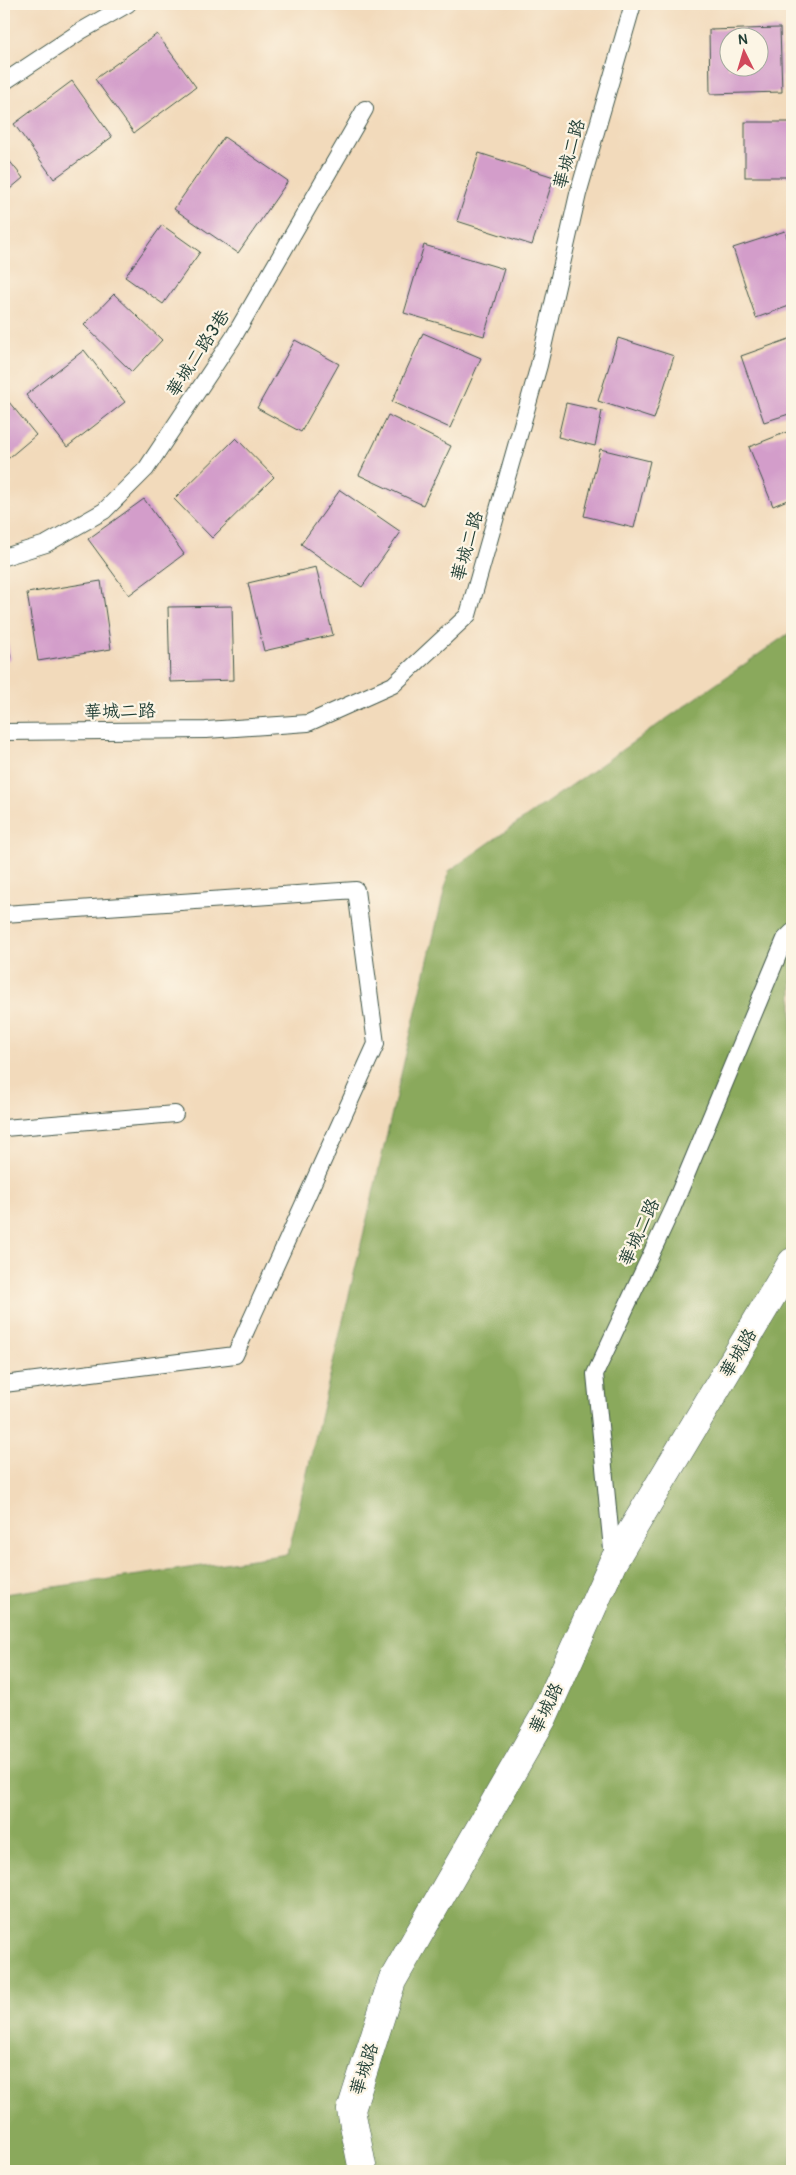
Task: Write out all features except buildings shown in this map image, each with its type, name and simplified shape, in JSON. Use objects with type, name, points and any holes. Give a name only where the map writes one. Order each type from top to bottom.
[{"type":"street","name":"華城路","points":[[363,2171],[351,2110],[392,1981],[543,1718],[613,1562],[792,1262]]},
{"type":"lane","points":[[4,82],[82,30],[128,4]]},
{"type":"lane","name":"華城二路","points":[[4,732],[206,730],[308,723],[393,685],[468,614],[540,365],[578,194],[633,4]]},
{"type":"lane","name":"華城二路3巷","points":[[4,557],[46,544],[104,511],[146,469],[233,338],[365,109]]},
{"type":"lane","points":[[4,914],[356,890],[376,1044],[235,1355],[4,1384]]},
{"type":"lane","name":"華城二路","points":[[613,1562],[595,1374],[673,1207],[785,939],[792,932]]},
{"type":"lane","points":[[4,1128],[175,1114]]},
{"type":"green space","points":[[792,631],[792,2171],[4,2171],[4,1594],[288,1554],[449,871]]}]
